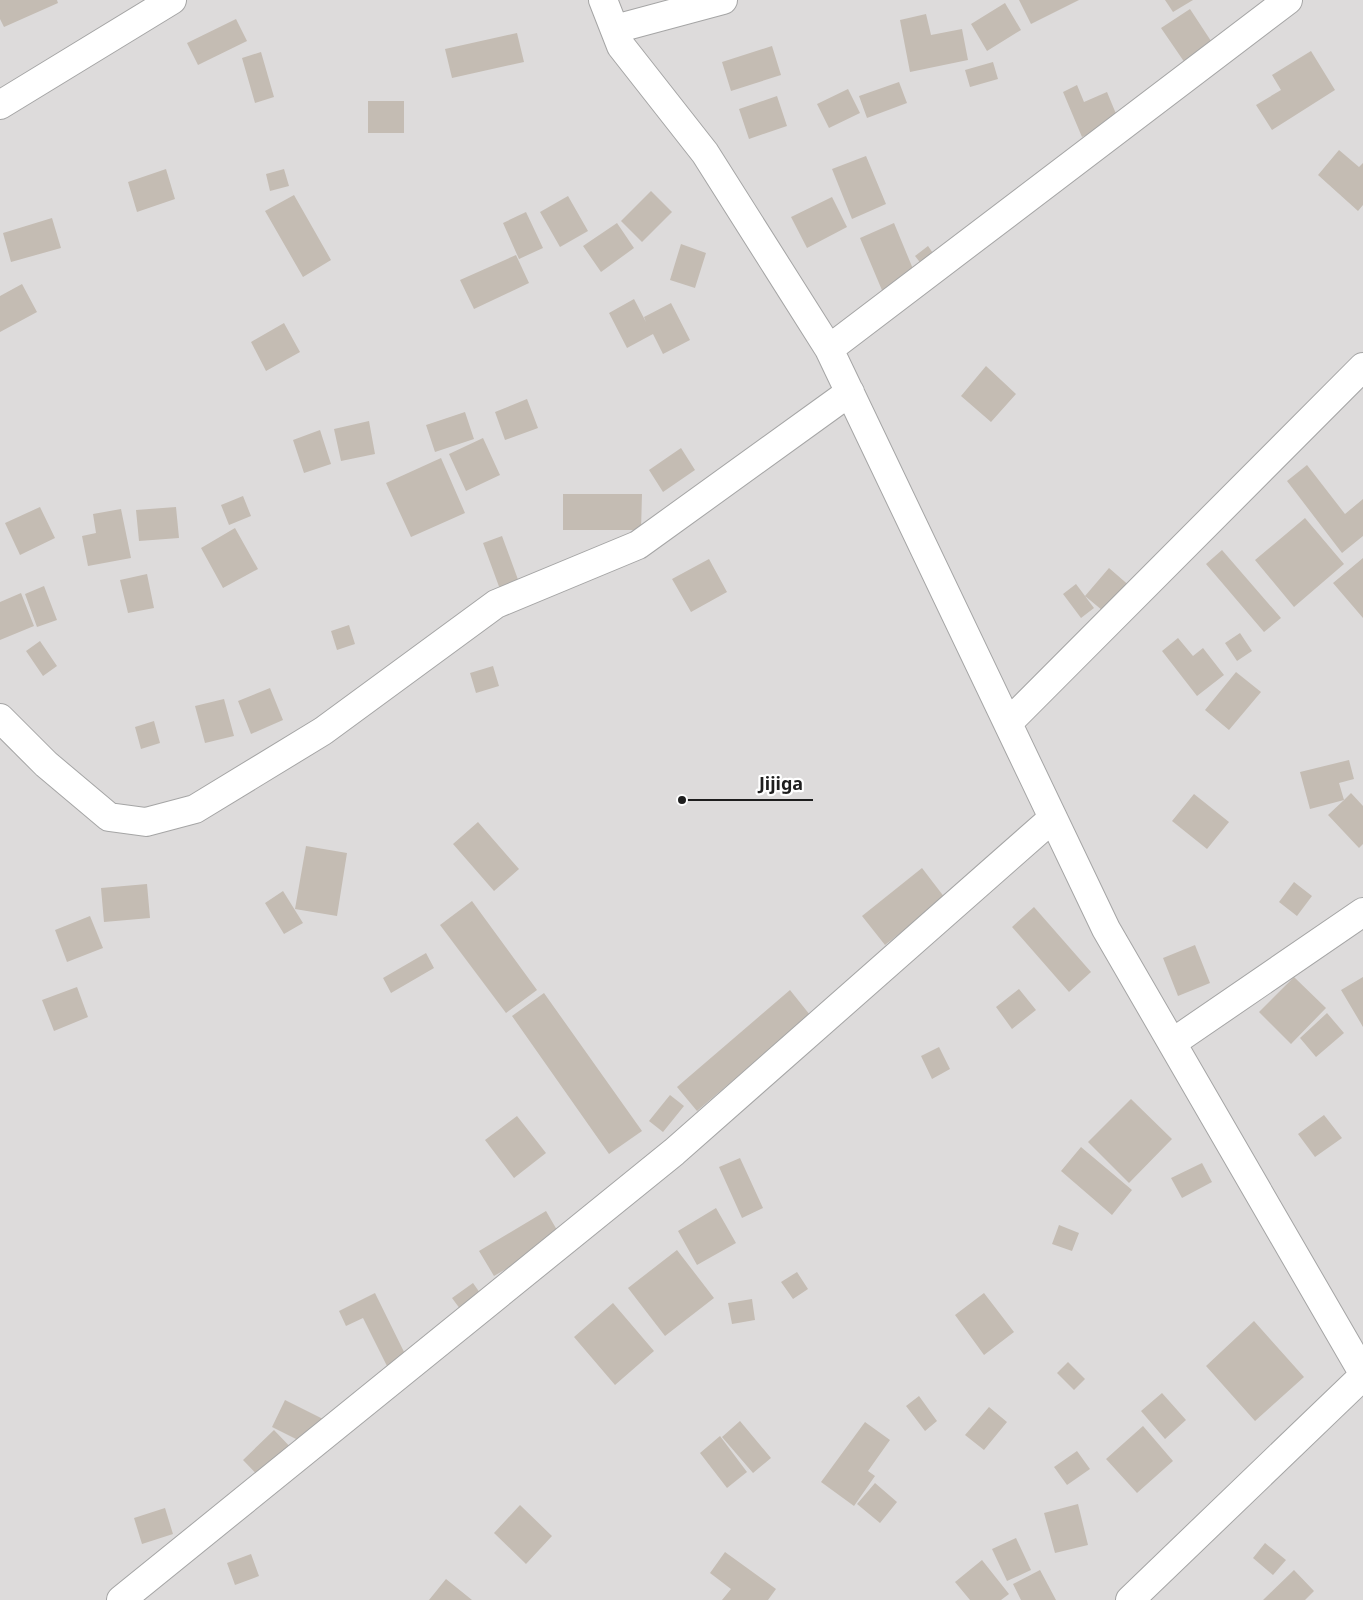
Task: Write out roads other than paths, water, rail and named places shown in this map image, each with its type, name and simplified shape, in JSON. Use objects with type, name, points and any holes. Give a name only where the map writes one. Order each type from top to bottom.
[{"type":"street","points":[[0,105],[172,0]]},
{"type":"street","points":[[603,0],[621,46],[705,153],[829,349],[1106,929],[1363,1374],[1130,1600]]},
{"type":"street","points":[[615,29],[723,0]]},
{"type":"street","points":[[829,349],[1288,0]]},
{"type":"street","points":[[1008,723],[1363,367]]},
{"type":"street","points":[[0,718],[46,764],[109,818],[146,822],[195,809],[323,731],[496,604],[638,545],[850,392]]},
{"type":"street","points":[[121,1600],[674,1152],[1053,818]]},
{"type":"street","points":[[1172,1043],[1363,912]]},
{"type":"place","name":"Jijiga","points":[[682,800]]}]
